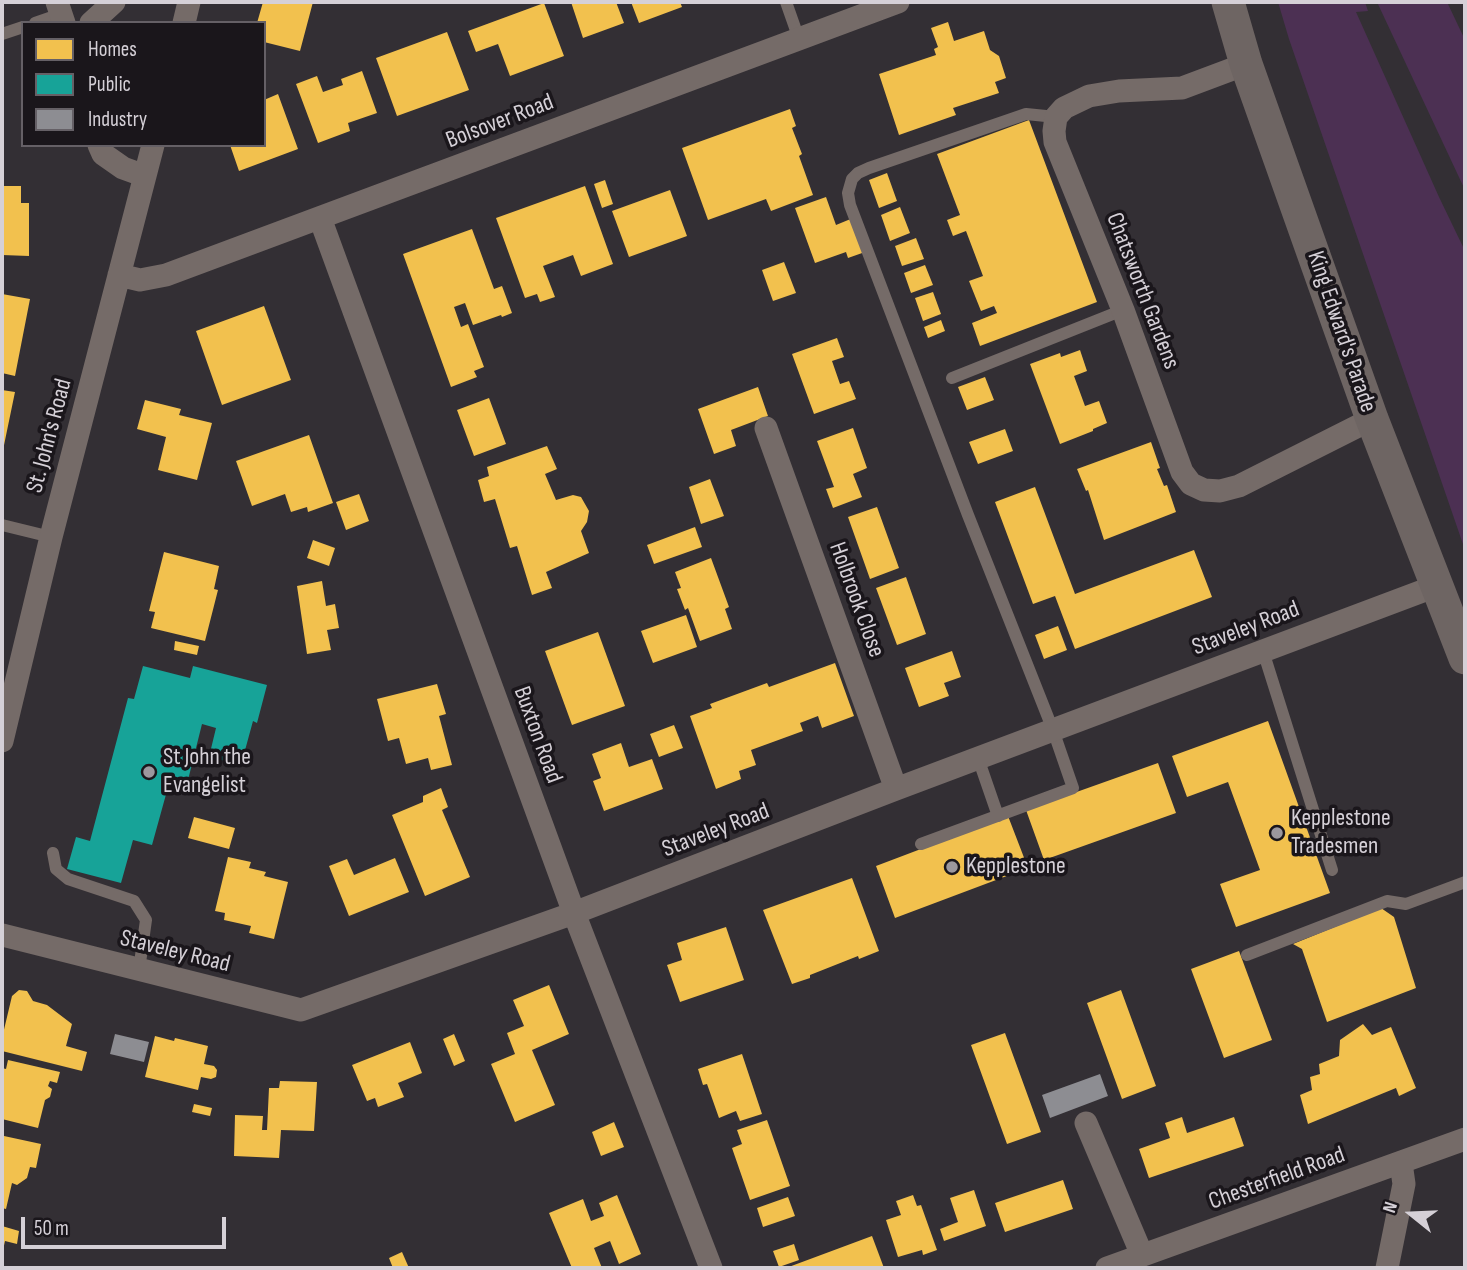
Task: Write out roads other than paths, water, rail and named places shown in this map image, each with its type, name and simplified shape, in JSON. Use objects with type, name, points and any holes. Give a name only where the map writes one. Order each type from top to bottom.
[{"type":"main road","name":"King Edward's Parade","points":[[1228,2],[1246,64],[1371,419],[1465,659]]},
{"type":"street","points":[[92,21],[114,2]]},
{"type":"street","points":[[184,21],[189,2]]},
{"type":"street","name":"Bolsover Road","points":[[119,275],[140,280],[166,275],[898,2]]},
{"type":"street","points":[[1056,117],[1064,108],[1089,96],[1119,91],[1182,88],[1246,64]]},
{"type":"street","name":"Chatsworth Gardens","points":[[1056,117],[1055,142],[1123,310],[1182,472],[1191,484],[1204,490],[1220,491],[1238,486],[1371,419]]},
{"type":"street","points":[[100,147],[103,154],[123,169],[145,176]]},
{"type":"street","name":"St. John's Road","points":[[2,741],[51,537],[152,147]]},
{"type":"street","name":"Buxton Road","points":[[320,218],[574,913],[711,1268]]},
{"type":"street","name":"Holbrook Close","points":[[766,428],[896,789]]},
{"type":"street","name":"Staveley Road","points":[[2,936],[301,1010],[574,913],[1436,586]]},
{"type":"street","points":[[1086,1123],[1142,1255]]},
{"type":"street","name":"Chesterfield Road","points":[[1107,1268],[1465,1139]]},
{"type":"street","points":[[1387,1268],[1404,1184],[1401,1163]]},
{"type":"lane","points":[[786,2],[799,38]]},
{"type":"lane","points":[[40,21],[61,13]]},
{"type":"lane","points":[[2,34],[21,28]]},
{"type":"lane","points":[[921,844],[1073,788],[855,218],[848,193],[852,178],[858,173],[1026,114],[1056,117]]},
{"type":"lane","points":[[952,378],[1123,310]]},
{"type":"lane","points":[[2,525],[51,537]]},
{"type":"lane","points":[[1263,651],[1332,870]]},
{"type":"lane","points":[[978,758],[998,816]]},
{"type":"lane","points":[[53,853],[56,869],[68,879],[134,901],[146,920],[139,970]]},
{"type":"lane","points":[[1247,955],[1387,901],[1406,904],[1465,882]]},
{"type":"place","name":"St John the Evangelist","points":[[149,772]]},
{"type":"place","name":"Kepplestone Tradesmen","points":[[1277,833]]},
{"type":"place","name":"Kepplestone","points":[[952,867]]}]
